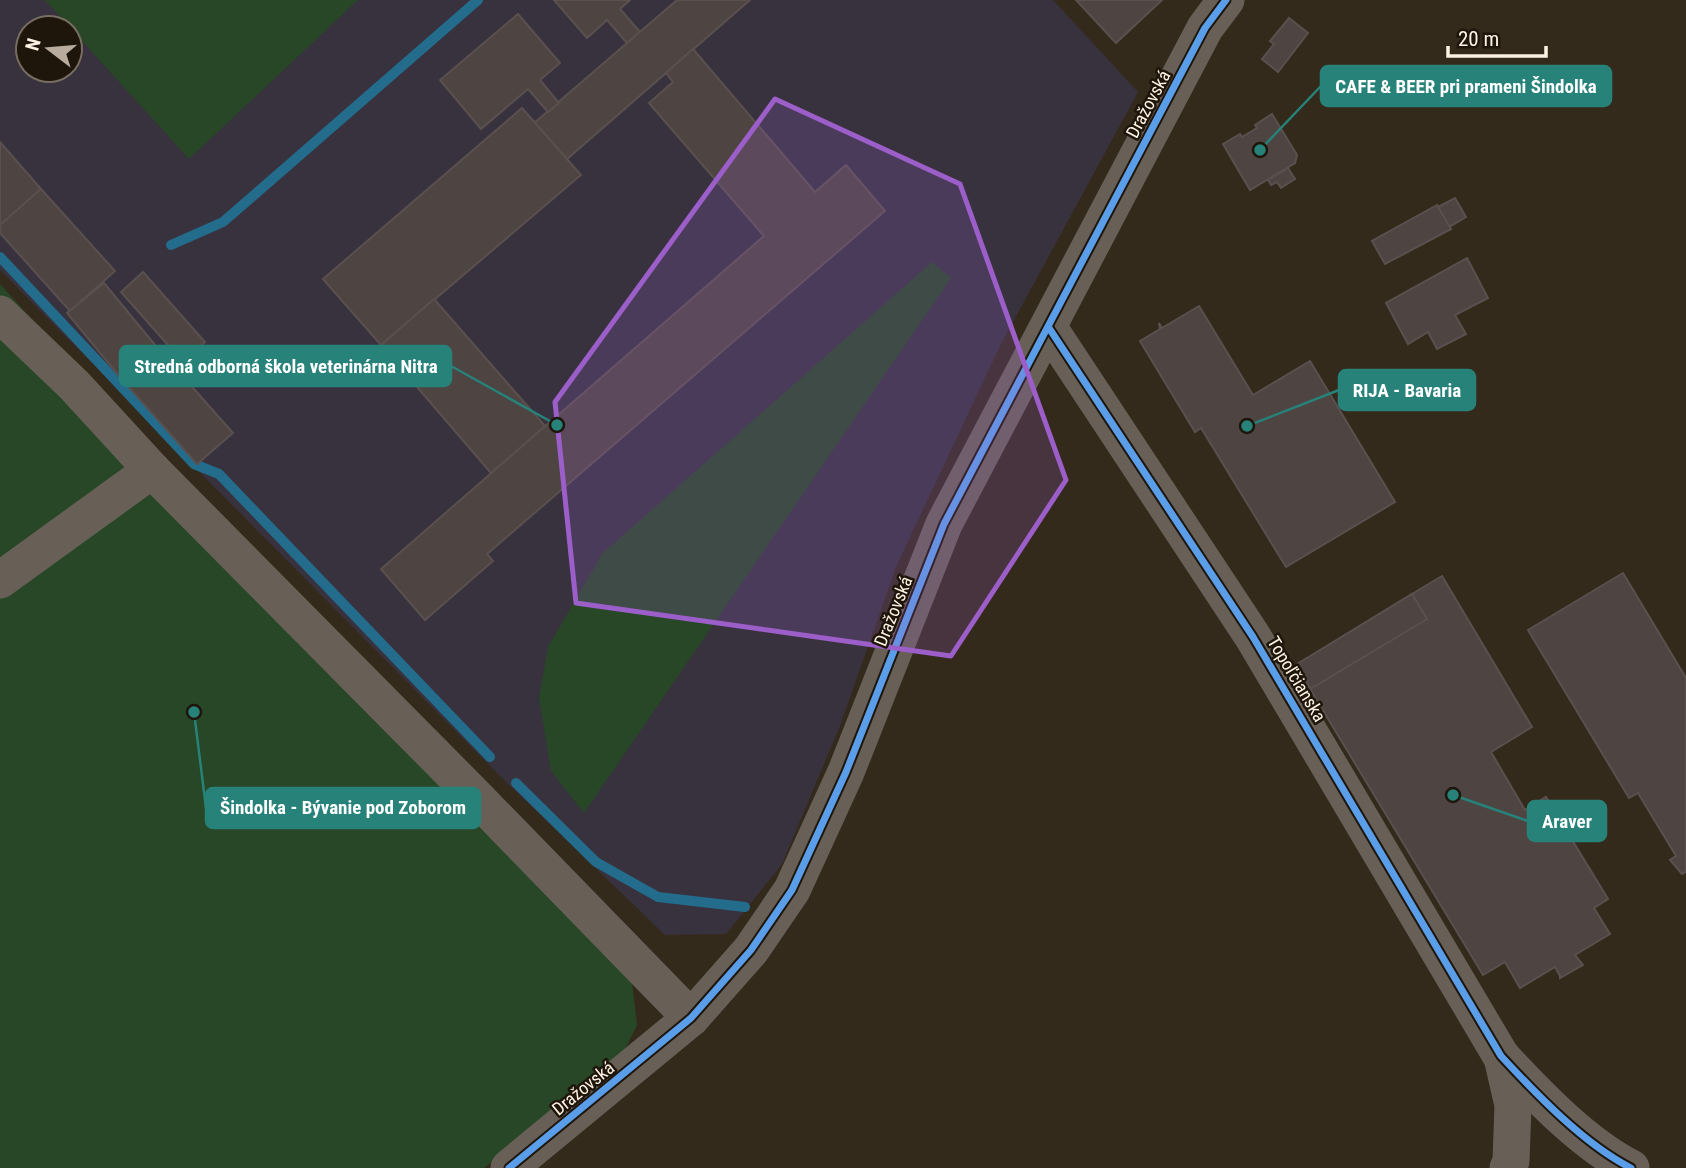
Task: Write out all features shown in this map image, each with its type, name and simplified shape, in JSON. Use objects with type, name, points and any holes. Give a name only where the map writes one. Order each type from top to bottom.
[{"type":"street","name":"Dražovská","points":[[509,1168],[691,1018],[751,950],[792,890],[846,772],[944,524],[1205,28],[1226,0]]},
{"type":"street","points":[[0,314],[74,385],[152,470],[691,1018]]},
{"type":"street","name":"Topoľčianska","points":[[1049,328],[1253,637],[1501,1056]]},
{"type":"street","points":[[0,580],[152,470]]},
{"type":"street","points":[[1501,1056],[1513,1105],[1511,1161],[1508,1168]]},
{"type":"street","points":[[1501,1056],[1574,1127],[1632,1168]]},
{"type":"highlighted area","points":[[775,99],[960,184],[1066,480],[951,656],[576,603],[555,402]]},
{"type":"shaded area","points":[[0,0],[1053,0],[1138,92],[1000,346],[896,567],[840,726],[782,864],[726,934],[665,935],[502,778],[0,270]]},
{"type":"green space","points":[[45,0],[358,0],[189,159],[84,43],[84,14],[58,14]]},
{"type":"green space","points":[[932,262],[951,278],[584,813],[551,771],[539,698],[548,647],[602,554]]},
{"type":"green space","points":[[0,284],[632,982],[637,1025],[618,1064],[484,1168],[0,1168]]},
{"type":"building","points":[[554,0],[630,0],[620,9],[640,32],[627,43],[607,20],[587,38]]},
{"type":"building","points":[[677,0],[750,0],[567,159],[534,123]]},
{"type":"building","points":[[1076,0],[1162,0],[1116,43]]},
{"type":"building","points":[[518,14],[560,63],[540,80],[559,103],[548,112],[528,89],[481,129],[440,80]]},
{"type":"building","points":[[1289,18],[1308,33],[1278,72],[1262,59],[1274,44],[1270,41]]},
{"type":"building","points":[[693,49],[815,192],[846,165],[885,211],[487,554],[493,561],[425,620],[381,569],[764,236],[649,103],[673,82],[666,73]]},
{"type":"building","points":[[522,108],[581,175],[381,345],[323,279]]},
{"type":"building","points":[[1272,114],[1297,155],[1295,163],[1250,190],[1223,144],[1257,128],[1255,125]]},
{"type":"building","points":[[0,142],[41,189],[0,225]]},
{"type":"building","points":[[1288,168],[1295,179],[1281,188],[1277,182],[1271,185],[1268,180]]},
{"type":"building","points":[[41,189],[115,271],[70,311],[0,233],[0,225]]},
{"type":"building","points":[[1455,198],[1466,217],[1449,227],[1438,207]]},
{"type":"building","points":[[1437,205],[1451,229],[1385,264],[1372,241]]},
{"type":"building","points":[[1467,258],[1488,298],[1455,315],[1466,334],[1437,349],[1428,332],[1408,344],[1386,303]]},
{"type":"building","points":[[143,272],[205,342],[183,362],[121,292]]},
{"type":"building","points":[[104,283],[155,345],[119,376],[67,313]]},
{"type":"building","points":[[434,299],[545,426],[491,473],[381,345]]},
{"type":"building","points":[[1199,306],[1253,395],[1310,361],[1395,502],[1286,567],[1201,428],[1195,432],[1140,341],[1160,329],[1159,323],[1162,328]]},
{"type":"building","points":[[155,345],[233,433],[197,464],[119,376]]},
{"type":"building","points":[[1623,573],[1686,678],[1686,872],[1682,874],[1670,860],[1676,856],[1638,793],[1629,798],[1528,630]]},
{"type":"building","points":[[1442,576],[1532,727],[1491,752],[1525,810],[1546,797],[1608,899],[1594,908],[1610,934],[1575,955],[1583,965],[1560,978],[1555,967],[1520,988],[1505,962],[1483,975],[1310,689],[1427,619],[1412,594]]},
{"type":"building","points":[[1412,594],[1427,619],[1310,689],[1297,664]]},
{"type":"waterway","points":[[171,245],[223,222],[478,0]]},
{"type":"waterway","points":[[0,257],[194,464],[219,474],[490,757]]},
{"type":"waterway","points":[[516,783],[596,862],[658,897],[745,907]]},
{"type":"cycle path","points":[[509,1168],[691,1018],[751,950],[792,890],[846,772],[944,524],[1205,28],[1226,0]]},
{"type":"cycle path","points":[[1049,328],[1253,637],[1501,1056],[1579,1132],[1631,1168]]},
{"type":"place","name":"CAFE & BEER pri prameni Šindolka","points":[[1260,150]]},
{"type":"place","name":"Stredná odborná škola veterinárna Nitra","points":[[557,425]]},
{"type":"place","name":"RIJA - Bavaria","points":[[1247,426]]},
{"type":"place","name":"Šindolka - Bývanie pod Zoborom","points":[[194,712]]},
{"type":"place","name":"Araver","points":[[1453,795]]}]
